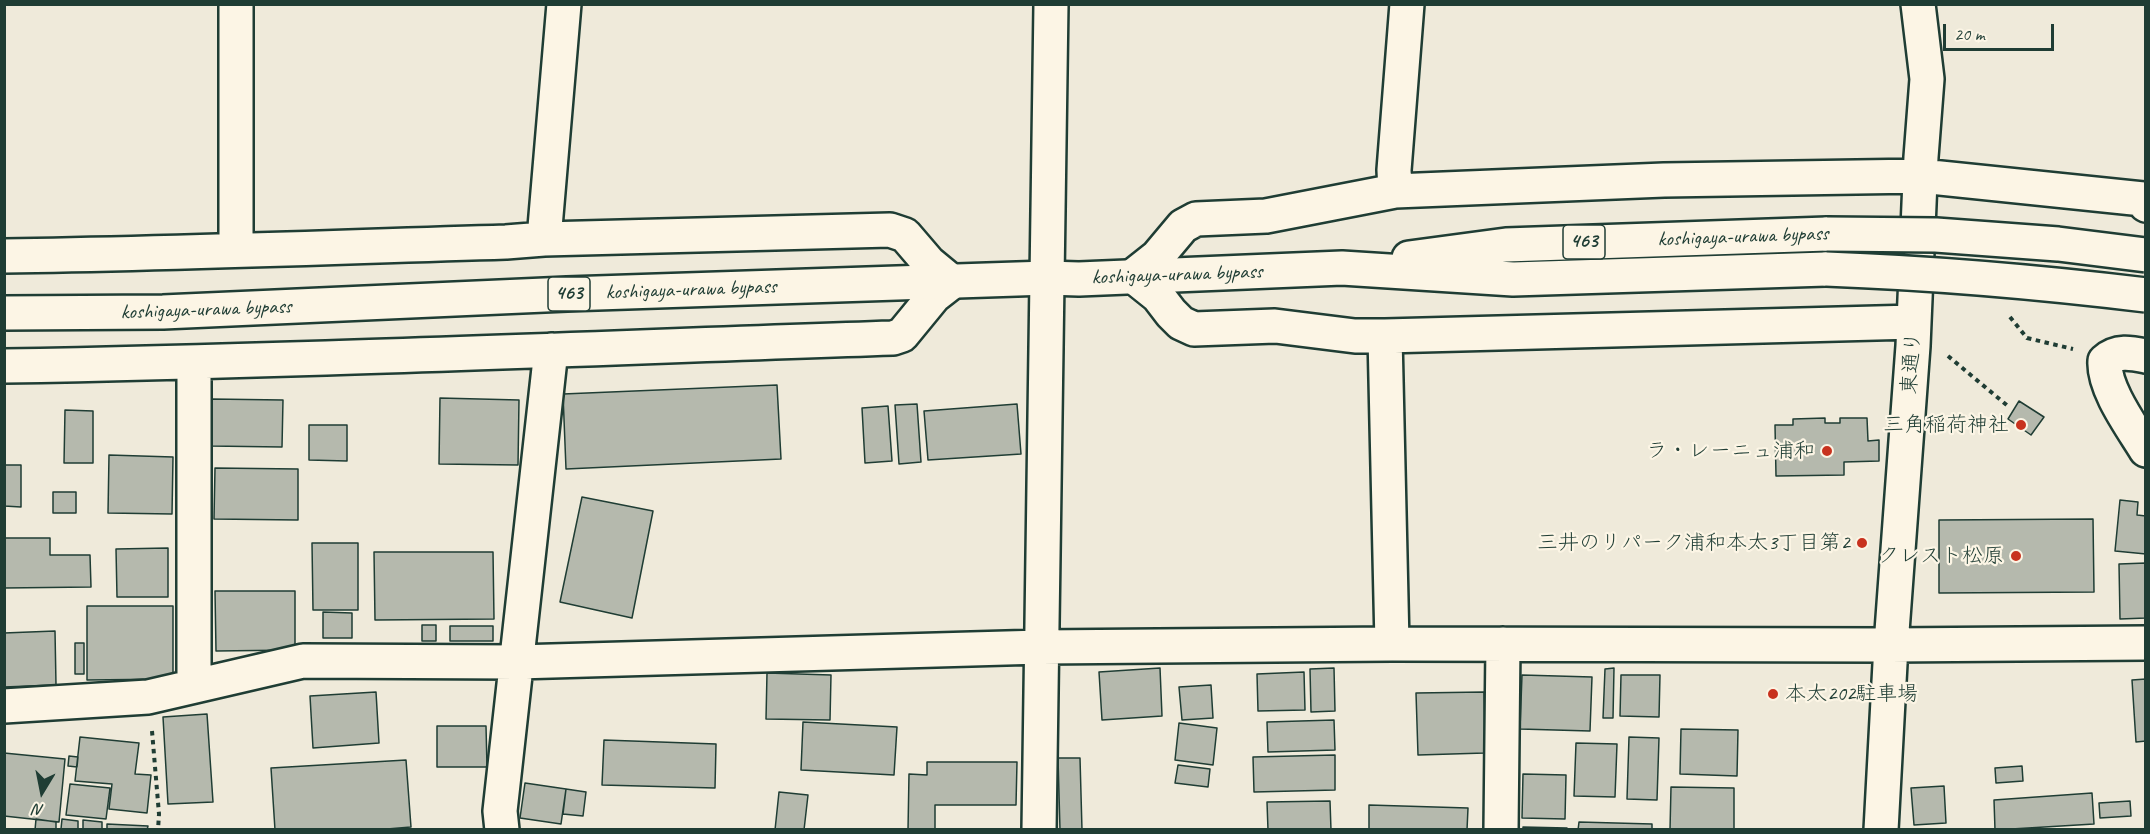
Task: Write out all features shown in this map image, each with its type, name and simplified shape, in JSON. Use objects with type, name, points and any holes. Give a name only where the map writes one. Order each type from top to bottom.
[{"type":"main road","points":[[236,4],[236,249]]},
{"type":"main road","points":[[544,239],[564,4]]},
{"type":"main road","points":[[1039,830],[1051,4]]},
{"type":"main road","points":[[1395,191],[1394,170],[1407,4]]},
{"type":"main road","name":"東通り","points":[[1881,830],[1914,330],[1927,80],[1918,4]]},
{"type":"main road","points":[[1914,330],[1355,336],[1275,326],[1194,329],[1181,323],[1158,296],[1133,276],[1157,257],[1183,226],[1196,219],[1266,216],[1395,191],[1664,180],[1921,176],[2143,200],[2145,205]]},
{"type":"main road","points":[[4,256],[117,255],[544,239],[890,230],[904,235],[929,263],[952,282],[933,296],[902,335],[892,338],[494,354],[4,366]]},
{"type":"main road","name":"koshigaya-urawa bypass","points":[[1342,268],[1506,244],[1827,234],[1936,235],[2058,244],[2145,255]]},
{"type":"main road","name":"koshigaya-urawa bypass","points":[[4,313],[163,312],[578,294],[1342,268],[1513,279],[1826,269],[1943,274],[2053,284],[2145,296]]},
{"type":"main road","points":[[1385,336],[1392,644]]},
{"type":"main road","points":[[502,830],[500,810],[551,350]]},
{"type":"main road","points":[[2145,356],[2128,353],[2112,355],[2105,361],[2104,373],[2110,389],[2145,450]]},
{"type":"main road","points":[[194,363],[194,686]]},
{"type":"main road","points":[[4,706],[148,697],[303,661],[517,662],[1041,647],[2145,643]]},
{"type":"main road","points":[[1501,830],[1503,644]]},
{"type":"path","points":[[2006,312],[2028,338],[2077,350]]},
{"type":"path","points":[[1914,330],[2009,407]]},
{"type":"path","points":[[148,697],[159,814],[158,830]]},
{"type":"building","points":[[777,385],[781,459],[566,469],[563,394]]},
{"type":"building","points":[[440,398],[519,400],[518,465],[439,464]]},
{"type":"building","points":[[211,399],[283,400],[282,447],[210,446]]},
{"type":"building","points":[[2019,401],[2044,417],[2031,435],[2008,419]]},
{"type":"building","points":[[917,404],[921,462],[899,464],[895,405]]},
{"type":"building","points":[[1017,404],[1021,454],[928,460],[924,411]]},
{"type":"building","points":[[888,406],[892,461],[865,463],[862,408]]},
{"type":"building","points":[[65,410],[93,411],[93,463],[64,463]]},
{"type":"building","name":"ラ・レーニュ浦和","points":[[1825,418],[1825,423],[1840,423],[1840,418],[1867,418],[1868,441],[1879,440],[1879,461],[1844,462],[1844,475],[1776,476],[1775,425],[1793,425],[1793,419]]},
{"type":"building","points":[[309,425],[347,425],[347,461],[309,460]]},
{"type":"building","points":[[109,455],[173,457],[172,514],[108,513]]},
{"type":"building","points":[[4,465],[21,465],[21,507],[4,506]]},
{"type":"building","points":[[215,468],[298,469],[298,520],[214,519]]},
{"type":"building","points":[[53,492],[76,492],[76,513],[53,513]]},
{"type":"building","points":[[582,497],[653,511],[632,618],[560,602]]},
{"type":"building","points":[[2120,500],[2138,502],[2137,515],[2146,516],[2146,554],[2115,551]]},
{"type":"building","name":"クレスト松原","points":[[2093,519],[2094,592],[1939,593],[1939,520]]},
{"type":"building","points":[[4,538],[50,538],[50,555],[90,555],[91,587],[4,588]]},
{"type":"building","points":[[312,543],[358,543],[358,610],[313,610]]},
{"type":"building","points":[[168,548],[168,597],[117,597],[116,549]]},
{"type":"building","points":[[374,552],[493,552],[494,619],[375,620]]},
{"type":"building","points":[[2146,563],[2146,618],[2120,619],[2119,564]]},
{"type":"building","points":[[215,591],[295,591],[295,650],[216,651]]},
{"type":"building","points":[[87,606],[173,606],[173,679],[87,680]]},
{"type":"building","points":[[323,612],[352,613],[352,638],[323,638]]},
{"type":"building","points":[[422,625],[436,625],[436,641],[422,641]]},
{"type":"building","points":[[450,626],[493,626],[493,641],[450,641]]},
{"type":"building","points":[[55,631],[56,685],[4,687],[4,633]]},
{"type":"building","points":[[75,643],[84,643],[84,674],[75,674]]},
{"type":"building","points":[[1160,668],[1162,716],[1102,720],[1099,672]]},
{"type":"building","points":[[1334,668],[1335,711],[1311,712],[1310,669]]},
{"type":"building","points":[[1614,668],[1613,718],[1603,718],[1605,669]]},
{"type":"building","points":[[1304,672],[1305,710],[1258,711],[1257,674]]},
{"type":"building","points":[[767,673],[831,675],[830,720],[766,719]]},
{"type":"building","points":[[1522,675],[1592,677],[1590,731],[1520,729]]},
{"type":"building","points":[[1621,675],[1660,675],[1659,717],[1620,716]]},
{"type":"building","points":[[2146,679],[2146,741],[2136,742],[2132,680]]},
{"type":"building","points":[[1211,685],[1213,718],[1182,720],[1179,687]]},
{"type":"building","points":[[376,692],[379,743],[313,748],[310,696]]},
{"type":"building","points":[[1484,692],[1485,753],[1418,755],[1416,693]]},
{"type":"building","points":[[207,714],[213,802],[168,804],[163,717]]},
{"type":"building","points":[[1334,720],[1335,750],[1268,752],[1267,722]]},
{"type":"building","points":[[803,722],[897,727],[894,775],[801,770]]},
{"type":"building","points":[[1179,723],[1217,728],[1213,765],[1175,760]]},
{"type":"building","points":[[437,726],[486,726],[487,767],[437,767]]},
{"type":"building","points":[[1681,729],[1738,730],[1737,776],[1680,774]]},
{"type":"building","points":[[80,737],[139,743],[135,774],[151,775],[147,813],[109,809],[112,784],[75,781]]},
{"type":"building","points":[[1629,737],[1659,738],[1657,800],[1627,799]]},
{"type":"building","points":[[604,740],[716,744],[715,788],[602,785]]},
{"type":"building","points":[[1576,743],[1617,744],[1615,797],[1574,796]]},
{"type":"building","points":[[4,753],[65,759],[59,822],[4,816]]},
{"type":"building","points":[[1335,755],[1335,790],[1254,792],[1253,757]]},
{"type":"building","points":[[69,756],[78,757],[77,767],[68,766]]},
{"type":"building","points":[[1058,758],[1080,758],[1082,830],[1060,830]]},
{"type":"building","points":[[406,760],[411,827],[375,830],[275,830],[271,768]]},
{"type":"building","points":[[927,762],[1017,762],[1016,805],[935,805],[935,830],[908,830],[909,774],[927,775]]},
{"type":"building","points":[[1178,765],[1210,769],[1208,787],[1175,783]]},
{"type":"building","points":[[2022,766],[2023,781],[1996,783],[1995,768]]},
{"type":"building","points":[[1523,774],[1566,775],[1565,819],[1522,818]]},
{"type":"building","points":[[525,783],[566,789],[561,824],[520,818]]},
{"type":"building","points":[[70,784],[110,788],[106,819],[66,815]]},
{"type":"building","points":[[1944,786],[1946,823],[1914,825],[1911,788]]},
{"type":"building","points":[[1671,787],[1734,788],[1734,830],[1670,830]]},
{"type":"building","points":[[566,789],[586,792],[583,816],[563,814]]},
{"type":"building","points":[[779,792],[808,795],[804,830],[775,830]]},
{"type":"building","points":[[2092,793],[2094,824],[1995,830],[1994,800]]},
{"type":"building","points":[[1330,801],[1331,830],[1268,830],[1267,802]]},
{"type":"building","points":[[2130,801],[2131,816],[2100,818],[2099,803]]},
{"type":"building","points":[[1369,805],[1468,808],[1467,830],[1369,830]]},
{"type":"building","points":[[36,819],[56,822],[56,830],[35,830]]},
{"type":"building","points":[[62,819],[78,821],[78,830],[61,829]]},
{"type":"building","points":[[83,820],[102,822],[102,830],[83,830]]},
{"type":"building","points":[[1579,822],[1652,824],[1652,830],[1578,830]]},
{"type":"building","points":[[107,824],[148,826],[147,830],[107,830]]},
{"type":"building","points":[[1523,827],[1567,828],[1567,830],[1523,830]]},
{"type":"place","name":"三角稲荷神社","points":[[2021,425]]},
{"type":"place","name":"ラ・レーニュ浦和","points":[[1827,451]]},
{"type":"place","name":"三井のリパーク浦和本太3丁目第2","points":[[1862,543]]},
{"type":"place","name":"クレスト松原","points":[[2016,556]]},
{"type":"place","name":"本太202駐車場","points":[[1773,694]]}]
